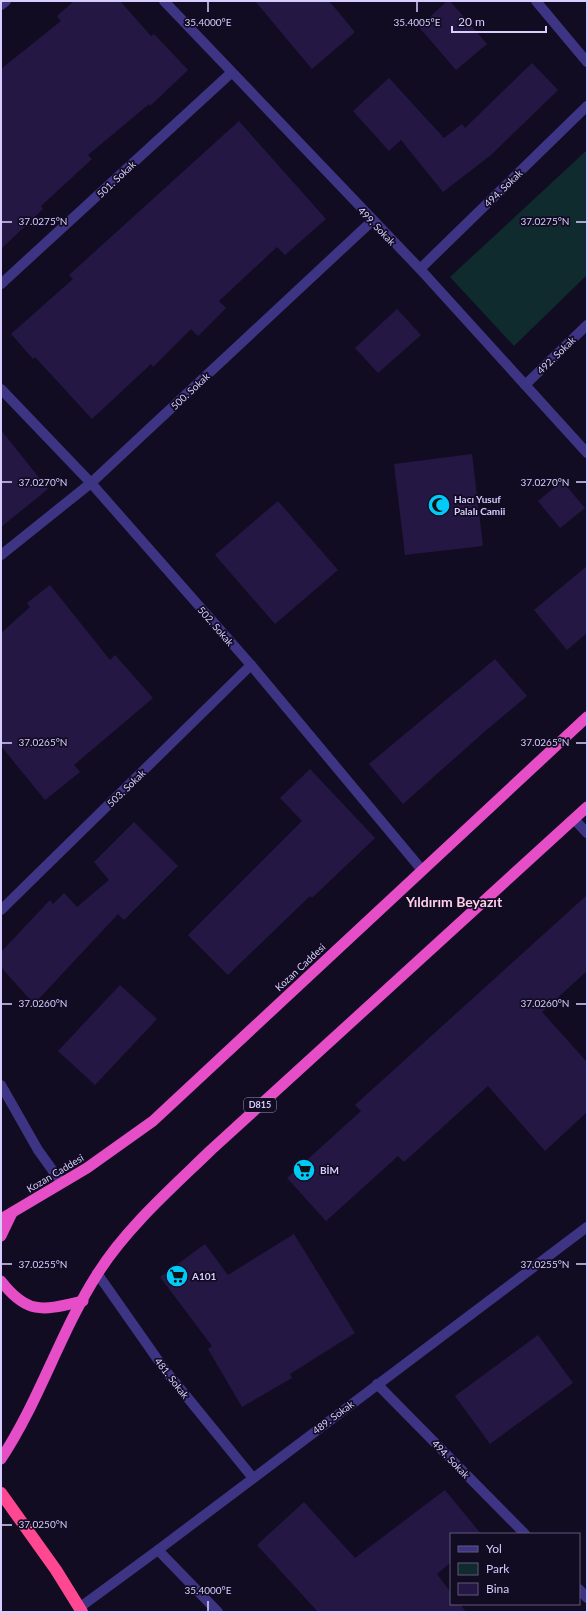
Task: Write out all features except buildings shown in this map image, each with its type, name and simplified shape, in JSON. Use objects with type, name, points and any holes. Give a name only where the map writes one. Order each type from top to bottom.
[{"type":"highway","name":"Kozan Caddesi","points":[[1,1219],[61,1182],[87,1168],[153,1121],[587,717]]},
{"type":"highway","name":"D815","points":[[1,1458],[31,1407],[49,1367],[97,1273],[114,1250],[154,1206],[211,1150],[587,807]]},
{"type":"highway","points":[[1,1236],[12,1212]]},
{"type":"highway","points":[[1,1281],[13,1297],[29,1306],[51,1308],[83,1301]]},
{"type":"highway","points":[[1,1493],[56,1570],[80,1610]]},
{"type":"street","points":[[1,5],[6,1]]},
{"type":"street","name":"499. Sokak","points":[[164,1],[372,221],[420,269],[587,454]]},
{"type":"street","points":[[536,1],[587,62]]},
{"type":"street","name":"501. Sokak","points":[[1,284],[231,73]]},
{"type":"street","name":"494. Sokak","points":[[420,269],[587,106]]},
{"type":"street","name":"500. Sokak","points":[[1,555],[91,483],[372,221]]},
{"type":"street","name":"492. Sokak","points":[[525,385],[587,325]]},
{"type":"street","name":"502. Sokak","points":[[1,389],[91,483],[251,665],[422,870]]},
{"type":"street","name":"503. Sokak","points":[[1,910],[251,665]]},
{"type":"street","points":[[574,819],[587,833]]},
{"type":"street","points":[[1,1085],[38,1150],[61,1182]]},
{"type":"street","name":"489. Sokak","points":[[80,1610],[377,1384],[587,1227]]},
{"type":"street","name":"481. Sokak","points":[[97,1273],[165,1370],[253,1478]]},
{"type":"street","name":"494. Sokak","points":[[377,1384],[524,1533]]},
{"type":"street","points":[[158,1550],[218,1612]]},
{"type":"street","points":[[580,1590],[587,1598]]},
{"type":"green space","points":[[587,150],[587,275],[514,346],[450,277]]},
{"type":"place","name":"Hacı Yusuf Palalı Camii","points":[[439,505]]},
{"type":"place","name":"BİM","points":[[304,1170]]},
{"type":"place","name":"A101","points":[[177,1276]]},
{"type":"district","name":"Yıldırım Beyazıt","points":[[454,902]]}]
